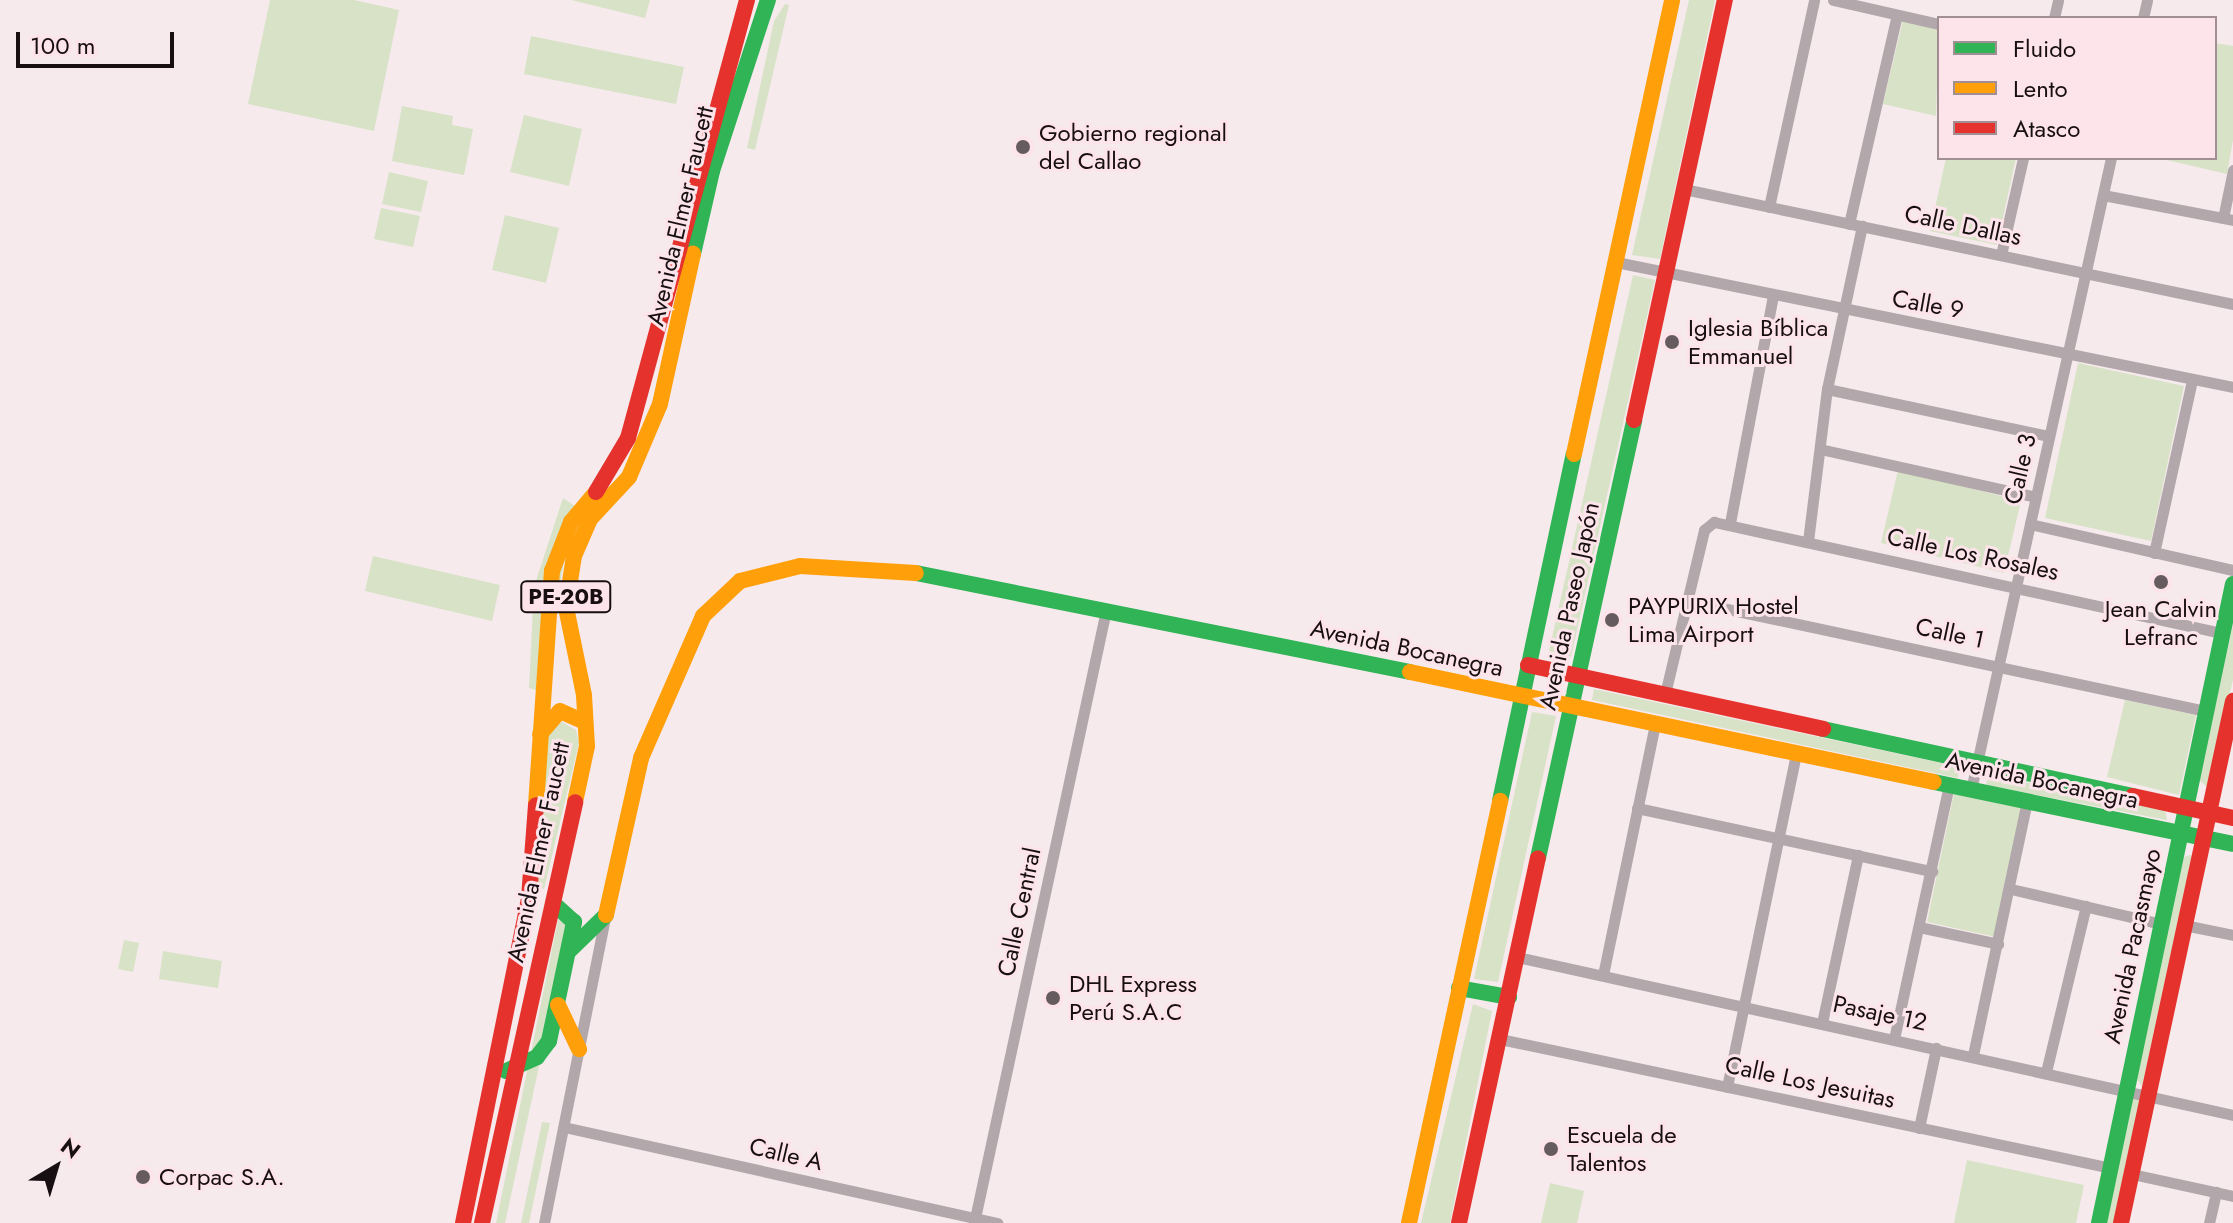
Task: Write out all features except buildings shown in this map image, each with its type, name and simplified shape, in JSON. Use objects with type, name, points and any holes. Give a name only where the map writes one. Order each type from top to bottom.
[{"type":"main road","name":"Avenida Elmer Faucett","points":[[463,1223],[529,898],[552,571],[571,522],[606,481],[628,438],[747,0]]},
{"type":"main road","name":"Avenida Elmer Faucett","points":[[482,1223],[587,746],[566,607],[578,543],[590,519],[626,483],[660,404],[712,171],[768,0]]},
{"type":"main road","name":"Avenida Paseo Japón","points":[[1409,1223],[1672,0]]},
{"type":"main road","name":"Avenida Paseo Japón","points":[[1459,1223],[1725,0]]},
{"type":"main road","name":"Avenida Bocanegra","points":[[606,915],[641,758],[689,639],[703,616],[740,581],[800,566],[909,572],[1106,610],[2233,844]]},
{"type":"main road","name":"Avenida Pacasmayo","points":[[2099,1223],[2233,584]]},
{"type":"main road","name":"Avenida Bocanegra","points":[[1528,665],[2233,818]]},
{"type":"main road","name":"Avenida Pacasmayo","points":[[2121,1223],[2233,701]]},
{"type":"main road","points":[[540,735],[560,711],[585,722]]},
{"type":"main road","points":[[494,1072],[515,1069],[537,1057],[549,1041],[574,922],[553,903]]},
{"type":"main road","points":[[570,950],[606,915]]},
{"type":"main road","points":[[1459,988],[1509,997]]},
{"type":"main road","points":[[558,1005],[579,1049]]},
{"type":"main road","points":[[468,1197],[487,1203]]},
{"type":"street","points":[[1769,207],[1814,0]]},
{"type":"street","points":[[1833,0],[1937,24]]},
{"type":"street","points":[[1808,541],[1827,389],[1845,312],[1856,225],[1897,15]]},
{"type":"street","points":[[2001,255],[2023,160]]},
{"type":"street","name":"Calle 3","points":[[1971,790],[2111,160]]},
{"type":"street","points":[[2103,195],[2228,219],[2233,170]]},
{"type":"street","name":"Calle Dallas","points":[[1684,189],[2233,304]]},
{"type":"street","name":"Calle 9","points":[[1616,262],[1845,312],[2233,387]]},
{"type":"street","points":[[1730,523],[1773,296]]},
{"type":"street","points":[[2154,553],[2192,380]]},
{"type":"street","points":[[1827,389],[2049,436]]},
{"type":"street","points":[[1820,449],[2036,497]]},
{"type":"street","name":"Calle Los Rosales","points":[[1685,600],[1704,530],[1714,522],[2016,585],[2222,633]]},
{"type":"street","points":[[2030,524],[2233,570]]},
{"type":"street","points":[[1665,694],[1685,600]]},
{"type":"street","name":"Calle 1","points":[[1685,600],[2206,711]]},
{"type":"street","name":"Calle Central","points":[[975,1221],[1106,610]]},
{"type":"street","points":[[1603,975],[1655,724]]},
{"type":"street","points":[[1727,1087],[1796,753]]},
{"type":"street","points":[[1894,1039],[1949,785]]},
{"type":"street","points":[[1973,1055],[2011,889],[2027,801]]},
{"type":"street","points":[[1637,808],[1932,871]]},
{"type":"street","points":[[1822,1023],[1858,855]]},
{"type":"street","points":[[2011,889],[2162,924]]},
{"type":"street","points":[[2046,1072],[2086,906]]},
{"type":"street","points":[[544,1223],[606,915]]},
{"type":"street","points":[[2184,925],[2233,935]]},
{"type":"street","points":[[1919,927],[1998,944]]},
{"type":"street","name":"Pasaje 12","points":[[1517,957],[2149,1093],[2233,1114]]},
{"type":"street","name":"Calle Los Jesuitas","points":[[1500,1039],[2111,1168]]},
{"type":"street","points":[[1919,1128],[1936,1048]]},
{"type":"street","name":"Calle A","points":[[564,1127],[975,1221],[998,1223]]},
{"type":"street","points":[[2132,1174],[2233,1196]]},
{"type":"street","points":[[2209,1223],[2216,1192]]},
{"type":"green space","points":[[270,0],[354,0],[399,10],[374,131],[248,104]]},
{"type":"green space","points":[[571,0],[650,0],[645,18]]},
{"type":"green space","points":[[1689,0],[1715,0],[1660,259],[1632,255]]},
{"type":"green space","points":[[785,4],[789,5],[755,150],[747,148],[774,21]]},
{"type":"green space","points":[[1903,20],[1937,28],[1936,116],[1883,104]]},
{"type":"green space","points":[[531,36],[684,67],[676,104],[524,74]]},
{"type":"green space","points":[[2217,43],[2233,46],[2233,140],[2227,174],[2167,160],[2217,160]]},
{"type":"green space","points":[[402,106],[453,116],[452,125],[473,129],[464,175],[392,161]]},
{"type":"green space","points":[[524,115],[582,129],[569,186],[510,172]]},
{"type":"green space","points":[[1946,160],[2016,160],[1997,245],[1930,231]]},
{"type":"green space","points":[[389,172],[428,181],[421,212],[382,204]]},
{"type":"green space","points":[[381,208],[420,216],[413,247],[374,239]]},
{"type":"green space","points":[[505,215],[559,228],[546,283],[492,270]]},
{"type":"green space","points":[[1633,275],[1655,280],[1571,657],[1549,651]]},
{"type":"green space","points":[[2078,363],[2184,386],[2151,541],[2045,518]]},
{"type":"green space","points":[[1898,470],[2021,501],[2004,573],[1881,543]]},
{"type":"green space","points":[[563,498],[575,506],[539,691],[529,688],[534,587]]},
{"type":"green space","points":[[373,556],[500,585],[492,621],[365,591]]},
{"type":"green space","points":[[2233,625],[2233,680],[2207,787],[2199,780]]},
{"type":"green space","points":[[1594,689],[1960,767],[1958,778],[1592,700]]},
{"type":"green space","points":[[2125,700],[2196,715],[2179,795],[2107,777]]},
{"type":"green space","points":[[1532,712],[1556,716],[1498,982],[1474,979]]},
{"type":"green space","points":[[562,722],[576,730],[579,743],[544,889],[535,886],[548,730]]},
{"type":"green space","points":[[1988,775],[2165,810],[2167,820],[1986,785]]},
{"type":"green space","points":[[1954,793],[2023,807],[1996,937],[1927,922]]},
{"type":"green space","points":[[2190,855],[2142,1086],[2137,1079],[2184,857]]},
{"type":"green space","points":[[558,920],[570,924],[505,1223],[496,1223]]},
{"type":"green space","points":[[124,940],[139,943],[133,972],[118,969]]},
{"type":"green space","points":[[163,951],[222,961],[218,988],[159,979]]},
{"type":"green space","points":[[1473,1004],[1492,1011],[1450,1223],[1421,1223]]},
{"type":"green space","points":[[2127,1089],[2149,1093],[2121,1223],[2098,1223]]},
{"type":"green space","points":[[542,1122],[550,1123],[529,1223],[521,1223]]},
{"type":"green space","points":[[1967,1160],[2084,1185],[2076,1223],[1954,1223]]},
{"type":"green space","points":[[1550,1183],[1584,1191],[1577,1223],[1541,1223]]},
{"type":"traffic: fast","points":[[693,254],[712,171],[768,0]]},
{"type":"traffic: fast","points":[[1538,858],[1634,420]]},
{"type":"traffic: fast","points":[[1500,801],[1574,454]]},
{"type":"traffic: fast","points":[[916,573],[1410,672]]},
{"type":"traffic: fast","points":[[2099,1223],[2233,584]]},
{"type":"traffic: fast","points":[[1823,729],[2133,796]]},
{"type":"traffic: fast","points":[[1934,782],[2233,844]]},
{"type":"traffic: fast","points":[[506,1071],[537,1057],[549,1041],[574,922],[553,903]]},
{"type":"traffic: fast","points":[[570,950],[606,915]]},
{"type":"traffic: fast","points":[[1459,988],[1509,997]]},
{"type":"traffic: slow","points":[[1574,454],[1672,0]]},
{"type":"traffic: slow","points":[[575,802],[587,746],[584,695],[566,607],[574,556],[590,519],[629,477],[660,404],[693,254]]},
{"type":"traffic: slow","points":[[536,805],[552,571],[571,522],[596,492]]},
{"type":"traffic: slow","points":[[606,915],[641,758],[703,616],[740,581],[800,566],[916,573]]},
{"type":"traffic: slow","points":[[1410,672],[1934,782]]},
{"type":"traffic: slow","points":[[540,734],[560,711],[585,722]]},
{"type":"traffic: slow","points":[[1409,1223],[1500,801]]},
{"type":"traffic: slow","points":[[558,1005],[579,1049]]},
{"type":"traffic: jam","points":[[596,492],[628,438],[747,0]]},
{"type":"traffic: jam","points":[[1634,420],[1725,0]]},
{"type":"traffic: jam","points":[[1528,665],[1823,729]]},
{"type":"traffic: jam","points":[[2121,1223],[2233,701]]},
{"type":"traffic: jam","points":[[2133,796],[2233,818]]},
{"type":"traffic: jam","points":[[482,1223],[575,802]]},
{"type":"traffic: jam","points":[[463,1223],[529,898],[536,805]]},
{"type":"traffic: jam","points":[[1459,1223],[1538,858]]},
{"type":"place","name":"Gobierno regional del Callao","points":[[1023,147]]},
{"type":"place","name":"Iglesia Bíblica Emmanuel","points":[[1672,342]]},
{"type":"place","name":"Jean Calvin Lefranc","points":[[2161,582]]},
{"type":"place","name":"PAYPURIX Hostel Lima Airport","points":[[1612,620]]},
{"type":"place","name":"DHL Express Perú S.A.C","points":[[1053,998]]},
{"type":"place","name":"Escuela de Talentos","points":[[1551,1149]]},
{"type":"place","name":"Corpac S.A.","points":[[143,1177]]}]
